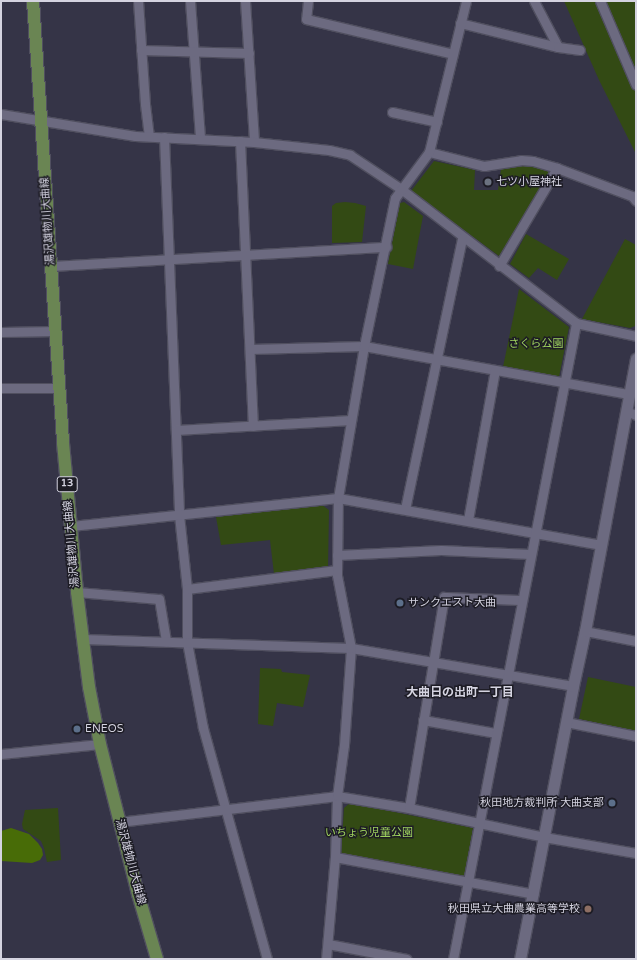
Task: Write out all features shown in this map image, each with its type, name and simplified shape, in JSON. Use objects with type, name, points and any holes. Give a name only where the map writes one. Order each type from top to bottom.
[{"type":"main road","name":"湯沢雄物川大曲線","points":[[32,1],[52,266],[59,388],[77,592],[89,687],[100,744],[119,822],[157,959]]},
{"type":"street","points":[[138,1],[149,136]]},
{"type":"street","points":[[190,1],[200,138]]},
{"type":"street","points":[[245,1],[254,142]]},
{"type":"street","points":[[308,1],[306,19],[453,54]]},
{"type":"street","points":[[326,959],[335,857],[337,796],[344,745],[351,648],[341,603],[337,570],[338,498],[364,346],[386,247],[395,198],[430,152],[466,1]]},
{"type":"street","points":[[534,1],[558,47]]},
{"type":"street","points":[[600,1],[636,85]]},
{"type":"street","points":[[460,23],[558,47],[580,50]]},
{"type":"street","points":[[141,50],[249,53]]},
{"type":"street","points":[[392,112],[437,122]]},
{"type":"street","points":[[1,114],[135,136],[200,138],[254,142],[330,150],[350,155],[401,189],[462,238],[576,323],[636,336]]},
{"type":"street","points":[[164,137],[179,515],[187,589],[187,642],[204,728],[225,811],[267,959]]},
{"type":"street","points":[[240,141],[253,426]]},
{"type":"street","points":[[430,152],[484,166],[526,160],[558,168],[632,196],[636,201]]},
{"type":"street","points":[[500,266],[558,168]]},
{"type":"street","points":[[405,509],[462,238]]},
{"type":"street","points":[[52,266],[386,247]]},
{"type":"street","points":[[453,959],[506,675],[576,323]]},
{"type":"street","points":[[1,332],[56,331]]},
{"type":"street","points":[[250,349],[364,346],[630,394]]},
{"type":"street","points":[[520,959],[534,894],[573,686],[631,414],[630,394],[636,359]]},
{"type":"street","points":[[468,520],[495,370]]},
{"type":"street","points":[[1,388],[59,388]]},
{"type":"street","points":[[176,430],[351,420]]},
{"type":"street","points":[[71,526],[338,498],[602,545]]},
{"type":"street","points":[[337,555],[441,550],[530,554]]},
{"type":"street","points":[[187,589],[337,570]]},
{"type":"street","points":[[77,592],[160,599],[166,641]]},
{"type":"street","points":[[409,808],[444,597],[521,600]]},
{"type":"street","points":[[585,631],[636,641]]},
{"type":"street","points":[[83,638],[351,648],[573,686]]},
{"type":"street","points":[[423,720],[495,733]]},
{"type":"street","points":[[566,722],[636,736]]},
{"type":"street","points":[[1,754],[20,754],[100,744]]},
{"type":"street","points":[[119,822],[225,811],[337,796],[409,808],[544,837],[636,853]]},
{"type":"street","points":[[335,857],[534,894]]},
{"type":"street","points":[[328,944],[407,959]]},
{"type":"green space","points":[[564,1],[636,1],[636,154],[599,80]]},
{"type":"green space","points":[[434,161],[475,170],[474,190],[498,190],[501,169],[521,165],[531,165],[553,171],[499,256],[411,191]]},
{"type":"green space","points":[[345,202],[366,206],[362,242],[332,243],[332,206],[336,203]]},
{"type":"green space","points":[[404,202],[423,216],[413,269],[388,264],[400,203]]},
{"type":"green space","points":[[526,234],[569,259],[557,280],[538,268],[529,278],[510,264]]},
{"type":"green space","points":[[625,239],[636,245],[635,326],[630,328],[582,319]]},
{"type":"green space","name":"さくら公園","points":[[519,289],[569,327],[559,377],[503,367]]},
{"type":"green space","points":[[322,505],[329,510],[328,568],[274,574],[270,540],[221,545],[216,517]]},
{"type":"green space","points":[[260,668],[281,669],[282,672],[310,675],[303,707],[277,703],[273,726],[258,724]]},
{"type":"green space","points":[[588,677],[636,687],[636,731],[579,719]]},
{"type":"green space","name":"いちょう児童公園","points":[[350,803],[473,828],[464,878],[341,855],[344,808]]},
{"type":"green space","points":[[58,808],[61,860],[47,862],[41,841],[23,829],[22,824],[25,810]]},
{"type":"green space","points":[[11,828],[29,834],[38,843],[42,849],[43,855],[40,860],[32,863],[1,861],[1,831]]},
{"type":"place","name":"七ツ小屋神社","points":[[488,182]]},
{"type":"place","name":"サンクエスト大曲","points":[[400,603]]},
{"type":"place","name":"ENEOS","points":[[77,729]]},
{"type":"place","name":"秋田地方裁判所 大曲支部","points":[[612,803]]},
{"type":"place","name":"秋田県立大曲農業高等学校","points":[[588,909]]},
{"type":"district","name":"大曲日の出町一丁目","points":[[460,693]]}]
